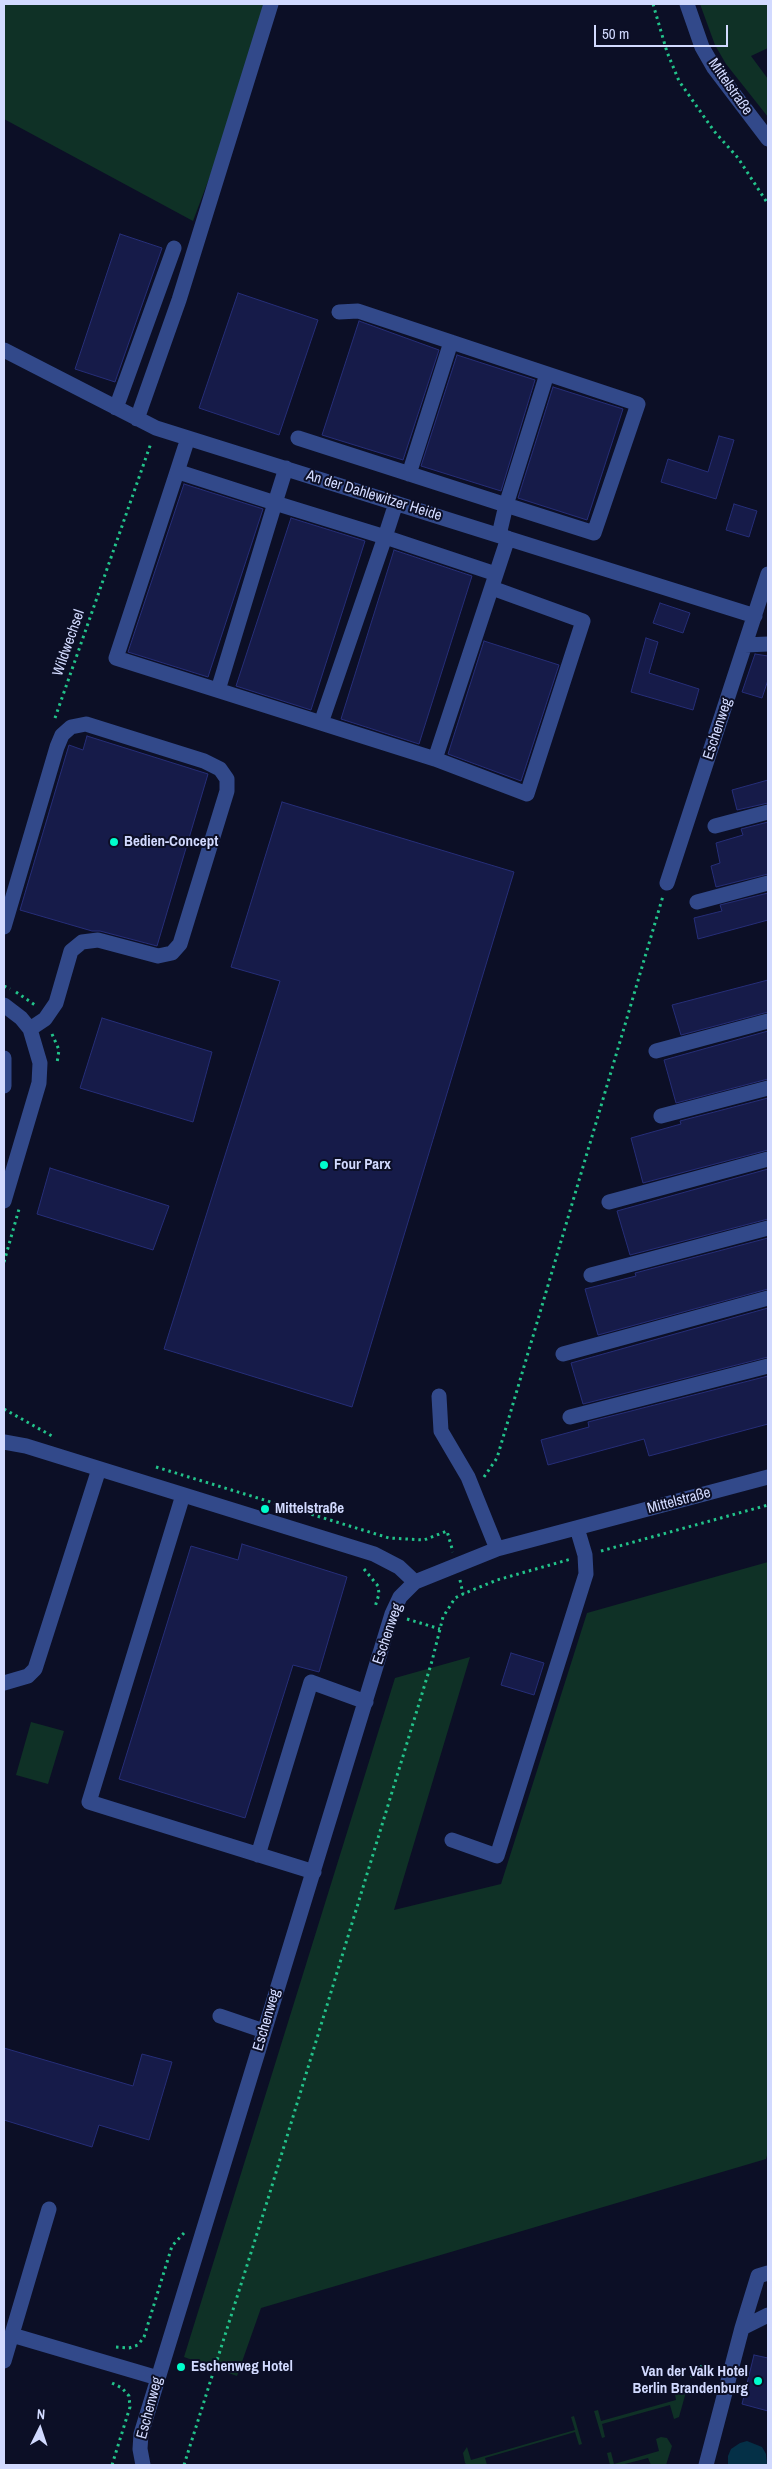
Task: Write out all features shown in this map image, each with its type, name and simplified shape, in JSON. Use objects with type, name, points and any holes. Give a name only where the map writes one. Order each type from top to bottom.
[{"type":"street","points":[[137,419],[179,300],[271,4]]},
{"type":"street","name":"Mittelstraße","points":[[687,4],[702,47],[714,68],[768,139]]},
{"type":"street","points":[[116,408],[174,248]]},
{"type":"street","points":[[298,438],[594,533],[638,404],[358,311],[339,312]]},
{"type":"street","points":[[409,474],[450,342]]},
{"type":"street","name":"An der Dahlewitzer Heide","points":[[4,350],[156,428],[755,616]]},
{"type":"street","points":[[435,759],[494,581],[504,537],[506,505],[547,374]]},
{"type":"street","points":[[176,475],[182,473],[384,537],[494,581],[583,621],[527,794],[435,759],[116,658],[188,438]]},
{"type":"street","points":[[218,690],[286,468]]},
{"type":"street","points":[[321,723],[396,503]]},
{"type":"street","name":"Eschenweg","points":[[667,884],[768,574]]},
{"type":"street","points":[[745,645],[768,644]]},
{"type":"street","points":[[4,927],[57,747],[62,735],[71,727],[86,724],[204,761],[220,768],[226,778],[226,791],[180,944],[172,953],[158,956],[98,940],[82,942],[71,951],[56,1003],[45,1019],[30,1029]]},
{"type":"street","points":[[715,826],[768,812]]},
{"type":"street","points":[[696,902],[768,883]]},
{"type":"street","points":[[4,1005],[21,1018],[30,1029],[40,1063],[39,1083],[4,1201]]},
{"type":"street","points":[[656,1051],[768,1021]]},
{"type":"street","points":[[4,1058],[4,1086]]},
{"type":"street","points":[[661,1116],[768,1088]]},
{"type":"street","points":[[609,1202],[768,1159]]},
{"type":"street","points":[[592,1275],[768,1228]]},
{"type":"street","points":[[563,1354],[768,1298]]},
{"type":"street","points":[[570,1417],[768,1366]]},
{"type":"street","points":[[439,1396],[441,1431],[468,1477],[491,1529],[497,1549]]},
{"type":"street","points":[[4,1432],[26,1446]]},
{"type":"street","points":[[4,1442],[26,1446],[374,1554],[399,1567],[415,1582]]},
{"type":"street","points":[[4,1683],[22,1679],[35,1669],[99,1469]]},
{"type":"street","name":"Mittelstraße","points":[[415,1582],[497,1549],[768,1477]]},
{"type":"street","points":[[183,1495],[89,1802],[314,1872]]},
{"type":"street","points":[[452,1840],[497,1856],[586,1574],[585,1555],[577,1528]]},
{"type":"street","name":"Eschenweg","points":[[143,2465],[140,2449],[141,2434],[392,1614],[400,1597],[415,1582]]},
{"type":"street","points":[[258,1855],[311,1682],[366,1702]]},
{"type":"street","points":[[220,2016],[264,2031]]},
{"type":"street","points":[[4,2361],[49,2209]]},
{"type":"street","points":[[706,2465],[729,2375],[758,2276],[768,2273]]},
{"type":"street","points":[[742,2328],[768,2315]]},
{"type":"street","points":[[12,2335],[158,2378]]},
{"type":"path","points":[[653,4],[666,52],[679,81],[714,131],[738,158],[768,204]]},
{"type":"path","name":"Wildwechsel","points":[[52,726],[156,428]]},
{"type":"path","points":[[480,1482],[497,1458],[667,884]]},
{"type":"path","points":[[4,1409],[54,1436]]},
{"type":"path","points":[[149,1465],[389,1538],[424,1540],[447,1532]]},
{"type":"path","points":[[184,2465],[270,2193],[432,1661],[443,1617],[455,1598],[497,1580],[768,1505]]},
{"type":"path","points":[[358,1566],[366,1570],[378,1586],[379,1594],[373,1615]]},
{"type":"path","points":[[392,1614],[440,1629]]},
{"type":"path","points":[[112,2465],[130,2408],[129,2396],[122,2388],[100,2379],[110,2345],[129,2348],[138,2345],[144,2337],[172,2246],[184,2233],[187,2224]]},
{"type":"path","points":[[691,2377],[702,2366],[729,2375]]},
{"type":"green space","points":[[4,4],[275,4],[193,221],[4,119]]},
{"type":"green space","points":[[700,4],[768,4],[768,48],[751,56],[768,79],[768,117],[726,64],[715,45]]},
{"type":"green space","points":[[768,1562],[768,2152],[766,2159],[261,2308],[237,2376],[184,2357],[395,1678],[470,1657],[394,1910],[501,1884],[587,1613]]},
{"type":"green space","points":[[31,1722],[64,1731],[48,1784],[16,1775]]},
{"type":"green space","points":[[678,2387],[686,2392],[679,2417],[674,2419],[670,2405],[602,2424],[605,2437],[602,2438],[594,2411],[598,2410],[601,2421],[676,2400],[674,2389]]},
{"type":"green space","points":[[574,2416],[582,2444],[579,2445],[575,2432],[485,2458],[487,2465],[467,2465],[465,2463],[463,2453],[467,2447],[471,2460],[575,2430],[571,2417]]},
{"type":"green space","points":[[661,2437],[667,2438],[672,2446],[666,2465],[651,2465],[648,2458],[621,2465],[610,2465],[607,2453],[611,2452],[614,2464],[659,2451],[656,2439]]},
{"type":"water","points":[[747,2441],[762,2447],[766,2454],[767,2465],[728,2465],[728,2456],[731,2449]]},
{"type":"building","points":[[120,234],[162,248],[115,382],[75,369]]},
{"type":"building","points":[[238,293],[318,320],[279,435],[199,408]]},
{"type":"building","points":[[359,321],[439,350],[403,460],[322,435]]},
{"type":"building","points":[[457,355],[535,380],[501,491],[421,466]]},
{"type":"building","points":[[553,387],[623,409],[587,520],[518,498]]},
{"type":"building","points":[[719,436],[734,440],[716,499],[661,482],[668,459],[708,472]]},
{"type":"building","points":[[184,484],[263,509],[208,677],[128,652]]},
{"type":"building","points":[[734,504],[757,511],[749,537],[726,530]]},
{"type":"building","points":[[291,518],[365,541],[311,710],[236,686]]},
{"type":"building","points":[[394,550],[472,576],[419,744],[341,719]]},
{"type":"building","points":[[660,603],[690,613],[683,633],[653,623]]},
{"type":"building","points":[[646,638],[658,642],[649,673],[699,689],[693,710],[631,692]]},
{"type":"building","points":[[484,641],[559,665],[521,781],[448,754]]},
{"type":"building","points":[[755,654],[768,656],[768,680],[762,698],[742,692]]},
{"type":"building","name":"Bedien-Concept","points":[[87,736],[208,774],[157,946],[100,931],[92,931],[20,910],[69,745],[83,750]]},
{"type":"building","points":[[768,780],[768,803],[737,810],[732,790]]},
{"type":"building","name":"Four Parx","points":[[282,802],[514,872],[352,1407],[164,1349],[280,981],[231,967]]},
{"type":"building","points":[[768,822],[768,874],[716,887],[711,866],[720,863],[716,843],[743,835],[741,829]]},
{"type":"building","points":[[768,893],[768,920],[698,939],[694,918],[722,911],[720,905]]},
{"type":"building","points":[[768,980],[768,1012],[681,1035],[672,1005]]},
{"type":"building","points":[[102,1018],[212,1052],[193,1122],[80,1088]]},
{"type":"building","points":[[768,1031],[768,1079],[676,1103],[664,1060]]},
{"type":"building","points":[[768,1098],[768,1150],[643,1183],[631,1138],[681,1124],[680,1121]]},
{"type":"building","points":[[50,1168],[169,1206],[153,1250],[37,1214]]},
{"type":"building","points":[[768,1169],[768,1219],[630,1255],[617,1211]]},
{"type":"building","points":[[768,1238],[768,1289],[598,1335],[585,1289],[636,1276],[635,1273]]},
{"type":"building","points":[[768,1308],[768,1357],[583,1404],[571,1363]]},
{"type":"building","points":[[768,1376],[768,1424],[649,1456],[644,1439],[548,1465],[541,1440],[589,1427],[588,1422]]},
{"type":"building","points":[[242,1544],[347,1577],[319,1672],[293,1665],[245,1818],[119,1779],[191,1546],[238,1560]]},
{"type":"building","points":[[511,1653],[544,1663],[534,1695],[501,1685]]},
{"type":"building","points":[[4,2048],[133,2086],[142,2054],[172,2062],[149,2140],[99,2125],[92,2147],[4,2120]]},
{"type":"building","name":"Van der Valk Hotel Berlin Brandenburg","points":[[754,2355],[768,2358],[768,2411],[742,2404]]},
{"type":"place","name":"Bedien-Concept","points":[[114,842]]},
{"type":"place","name":"Four Parx","points":[[324,1165]]},
{"type":"place","name":"Mittelstraße","points":[[265,1509]]},
{"type":"place","name":"Eschenweg Hotel","points":[[181,2367]]},
{"type":"place","name":"Van der Valk Hotel Berlin Brandenburg","points":[[758,2381]]}]
